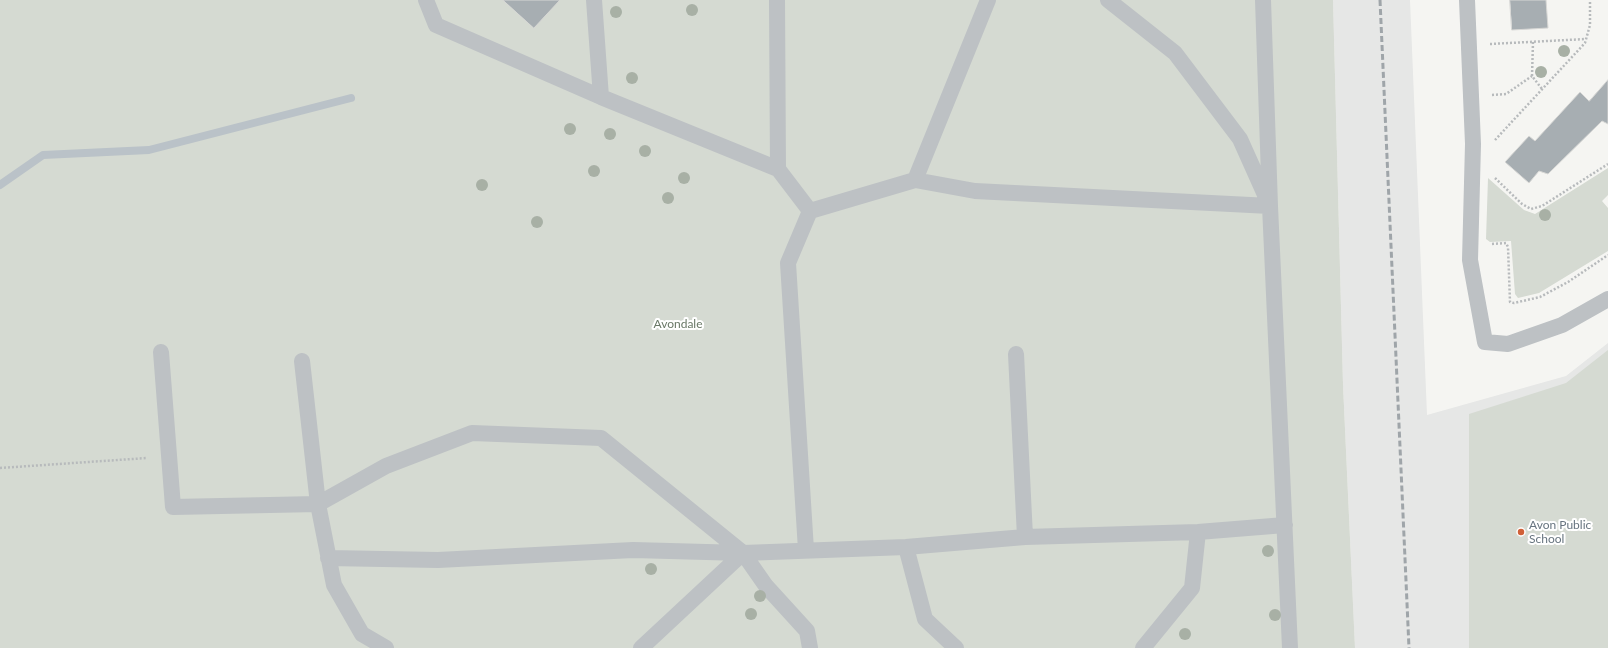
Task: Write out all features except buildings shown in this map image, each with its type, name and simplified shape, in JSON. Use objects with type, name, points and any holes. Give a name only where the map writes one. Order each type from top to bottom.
[{"type":"lane","points":[[426,0],[436,25],[601,97],[778,169],[810,211]]},
{"type":"lane","points":[[594,0],[601,97]]},
{"type":"lane","points":[[776,0],[778,169]]},
{"type":"lane","points":[[915,180],[988,0]]},
{"type":"lane","points":[[1108,0],[1175,53],[1240,139],[1270,206]]},
{"type":"lane","points":[[1263,0],[1270,206],[1290,648]]},
{"type":"lane","points":[[1467,0],[1473,144],[1470,260],[1485,342],[1508,344],[1556,328],[1608,299]]},
{"type":"lane","points":[[810,211],[915,180],[975,191],[1270,206]]},
{"type":"lane","points":[[806,550],[788,263],[810,211]]},
{"type":"lane","points":[[161,352],[173,507],[318,504],[386,466],[472,433],[601,438],[743,553],[766,586],[807,631],[810,648]]},
{"type":"lane","points":[[1016,354],[1025,537]]},
{"type":"lane","points":[[302,360],[318,504],[334,585],[362,634],[386,648]]},
{"type":"lane","points":[[328,558],[438,560],[633,550],[743,553],[906,547],[1025,537],[1198,532],[1285,525]]},
{"type":"lane","points":[[1144,648],[1192,588],[1198,532]]},
{"type":"lane","points":[[906,547],[925,619],[956,648]]},
{"type":"lane","points":[[641,648],[743,553]]},
{"type":"path","points":[[1491,140],[1495,140],[1585,43],[1590,25],[1590,0]]},
{"type":"path","points":[[1483,45],[1586,40]]},
{"type":"path","points":[[1533,42],[1532,76],[1542,89]]},
{"type":"path","points":[[1486,95],[1506,94],[1532,76]]},
{"type":"path","points":[[1493,177],[1522,204],[1531,209],[1542,206],[1608,164]]},
{"type":"path","points":[[1487,244],[1506,244],[1508,247],[1510,302],[1514,303],[1540,297],[1568,282],[1608,255]]},
{"type":"path","points":[[0,468],[169,456]]},
{"type":"shaded area","points":[[1333,0],[1410,0],[1427,415],[1566,376],[1608,343],[1608,648],[1355,648],[1343,385]]},
{"type":"green space","name":"Avondale","points":[[0,0],[1333,0],[1343,385],[1355,648],[0,648]]},
{"type":"green space","points":[[1608,168],[1608,195],[1602,201],[1608,208],[1608,251],[1539,293],[1518,298],[1515,294],[1511,241],[1490,242],[1486,239],[1488,178],[1524,210],[1535,214]]},
{"type":"green space","name":"Avon Public School","points":[[1608,350],[1608,648],[1469,648],[1469,414],[1566,383]]},
{"type":"waterway","points":[[0,185],[43,155],[149,150],[351,98]]},
{"type":"railway","points":[[1380,0],[1409,648]]},
{"type":"place","name":"Avon Public School","points":[[1521,532]]}]
